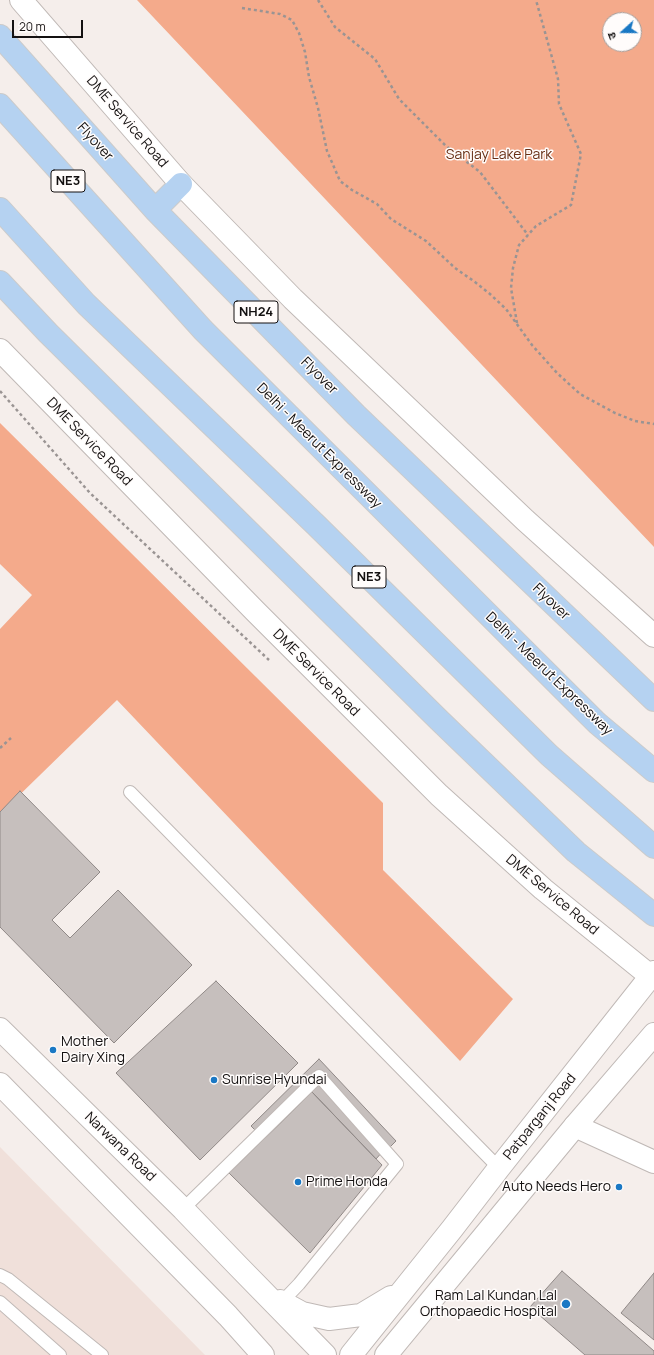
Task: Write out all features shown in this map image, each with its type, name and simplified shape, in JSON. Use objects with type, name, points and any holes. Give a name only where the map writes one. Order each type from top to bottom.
[{"type":"highway","name":"Flyover","points":[[0,36],[155,210],[356,415],[654,700]]},
{"type":"highway","name":"Delhi - Meerut Expressway","points":[[0,105],[203,330],[597,723],[654,771]]},
{"type":"highway","points":[[155,210],[181,184]]},
{"type":"highway","name":"NE3","points":[[0,209],[86,304],[316,525],[549,755],[654,847]]},
{"type":"highway","points":[[0,282],[48,333],[439,720],[570,847],[654,915]]},
{"type":"main road","name":"DME Service Road","points":[[21,0],[181,184],[293,299],[526,520],[654,636]]},
{"type":"main road","name":"DME Service Road","points":[[0,350],[254,611],[439,795],[543,889],[653,976]]},
{"type":"main road","name":"Patparganj Road","points":[[351,1355],[653,976]]},
{"type":"main road","name":"Narwana Road","points":[[0,1029],[183,1209],[238,1266],[280,1305]]},
{"type":"main road","points":[[386,1355],[575,1126],[654,1034]]},
{"type":"main road","points":[[0,1084],[228,1316],[263,1355]]},
{"type":"main road","points":[[575,1126],[654,1162]]},
{"type":"main road","points":[[280,1305],[302,1313],[329,1319],[361,1314],[401,1292]]},
{"type":"main road","points":[[280,1305],[325,1355]]},
{"type":"main road","points":[[228,1316],[251,1355]]},
{"type":"lane","points":[[130,792],[499,1168]]},
{"type":"lane","points":[[183,1209],[319,1076],[397,1164],[299,1284],[280,1305]]},
{"type":"lane","points":[[0,1275],[8,1279],[102,1355]]},
{"type":"lane","points":[[0,1302],[60,1355]]},
{"type":"path","points":[[318,0],[335,27],[375,59],[399,99],[446,146],[480,172],[528,234]]},
{"type":"path","points":[[517,324],[511,288],[513,268],[519,244],[536,226],[571,205],[581,154],[559,104],[558,79],[536,0]]},
{"type":"path","points":[[242,8],[280,14],[292,20],[299,33],[303,46],[327,151],[340,181],[352,190],[377,204],[391,219],[426,241],[455,268],[495,299],[506,309],[532,345],[557,373],[580,394],[635,421],[654,424]]},
{"type":"path","points":[[0,748],[11,738]]},
{"type":"shaded area","points":[[0,1147],[205,1355],[0,1355]]},
{"type":"green space","name":"Sanjay Lake Park","points":[[137,0],[654,0],[654,547]]},
{"type":"green space","points":[[0,423],[383,803],[383,870],[513,999],[460,1061],[117,700],[0,814],[0,629],[32,595],[0,564]]},
{"type":"building","points":[[20,791],[100,872],[52,920],[70,938],[118,890],[192,965],[114,1043],[0,927],[0,812]]},
{"type":"building","points":[[216,981],[298,1063],[200,1160],[116,1073]]},
{"type":"building","points":[[319,1059],[396,1141],[385,1152],[383,1151],[376,1159],[312,1092],[264,1139],[251,1126]]},
{"type":"building","points":[[312,1092],[382,1165],[310,1253],[229,1173]]},
{"type":"building","points":[[562,1271],[654,1351],[654,1355],[585,1355],[530,1307]]},
{"type":"building","points":[[654,1273],[654,1340],[621,1313]]},
{"type":"place","name":"Mother Dairy Xing","points":[[53,1050]]},
{"type":"place","name":"Sunrise Hyundai","points":[[214,1080]]},
{"type":"place","name":"Prime Honda","points":[[298,1182]]},
{"type":"place","name":"Auto Needs Hero","points":[[619,1187]]},
{"type":"place","name":"Ram Lal Kundan Lal Orthopaedic Hospital","points":[[566,1304]]}]
